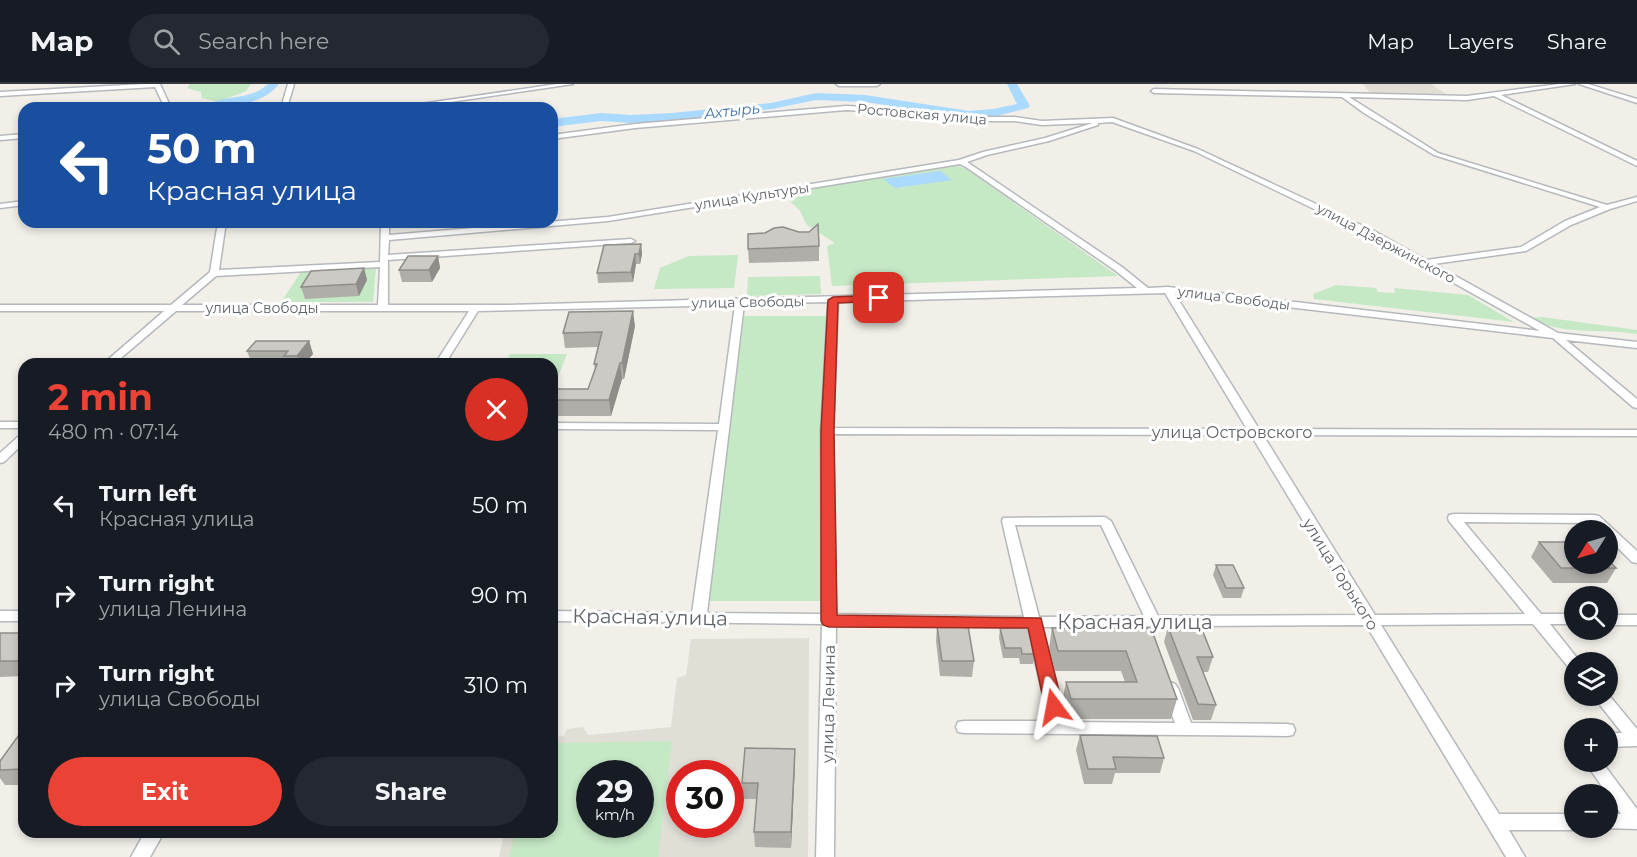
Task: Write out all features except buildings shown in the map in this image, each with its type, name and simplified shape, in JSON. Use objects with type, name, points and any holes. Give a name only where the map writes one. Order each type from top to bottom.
[{"type":"street","points":[[0,94],[157,84],[165,102]]},
{"type":"street","points":[[286,102],[291,84]]},
{"type":"street","points":[[440,102],[570,84]]},
{"type":"street","points":[[839,84],[877,84]]},
{"type":"street","points":[[1170,84],[1154,91],[1367,97],[1496,95],[1572,84]]},
{"type":"street","points":[[1582,84],[1637,101]]},
{"type":"street","points":[[1362,90],[1367,97]]},
{"type":"street","points":[[1496,95],[1637,164]]},
{"type":"street","points":[[1344,96],[1359,108],[1436,154],[1607,207]]},
{"type":"street","name":"Ростовская улица","points":[[558,136],[635,126],[751,118],[846,108],[902,111],[954,119],[1015,119],[1042,123],[1113,120]]},
{"type":"street","name":"улица Культуры","points":[[558,223],[608,219],[960,162],[985,153],[1047,140],[1113,120]]},
{"type":"street","name":"улица Дзержинского","points":[[1113,120],[1196,150],[1371,233],[1555,335],[1637,405]]},
{"type":"street","points":[[0,138],[18,136]]},
{"type":"street","points":[[960,162],[969,165],[1119,269],[1145,290]]},
{"type":"street","points":[[1425,263],[1523,249],[1568,223],[1607,207],[1637,199]]},
{"type":"street","points":[[0,206],[18,204]]},
{"type":"street","points":[[214,273],[221,228]]},
{"type":"street","points":[[383,308],[385,228]]},
{"type":"street","name":"улица Культуры","points":[[385,238],[502,228]]},
{"type":"street","points":[[115,358],[214,273],[631,241]]},
{"type":"street","name":"улица Свободы","points":[[0,308],[475,308],[1168,290],[1637,345]]},
{"type":"street","name":"улица Горького","points":[[1168,290],[1516,857]]},
{"type":"street","name":"улица Ленина","points":[[825,857],[829,621],[827,431],[833,300]]},
{"type":"street","points":[[699,617],[740,302]]},
{"type":"street","points":[[444,358],[475,308]]},
{"type":"street","points":[[0,425],[18,425]]},
{"type":"street","points":[[558,426],[723,427]]},
{"type":"street","name":"улица Островского","points":[[827,431],[1637,433]]},
{"type":"street","points":[[0,459],[18,443]]},
{"type":"street","points":[[1565,652],[1454,518],[1595,520]]},
{"type":"street","points":[[1059,728],[1035,622],[1008,521],[1105,521],[1154,622]]},
{"type":"street","points":[[1618,541],[1637,559]]},
{"type":"street","points":[[0,616],[18,616]]},
{"type":"street","name":"Красная улица","points":[[558,616],[1035,622],[1564,619]]},
{"type":"street","points":[[1618,620],[1637,620]]},
{"type":"street","points":[[1166,677],[1186,730]]},
{"type":"street","points":[[1609,706],[1636,738]]},
{"type":"street","points":[[964,728],[1287,730]]},
{"type":"street","points":[[1618,739],[1636,738]]},
{"type":"street","points":[[1618,797],[1636,822],[1618,822]]},
{"type":"street","points":[[1495,822],[1564,822]]},
{"type":"street","points":[[140,857],[151,838]]},
{"type":"shaded area","points":[[1363,84],[1431,84],[1446,94],[1370,93]]},
{"type":"shaded area","points":[[809,638],[808,857],[499,857],[503,838],[558,838],[558,736],[564,736],[567,729],[583,727],[588,735],[671,727],[677,678],[686,675],[691,639]]},
{"type":"green space","points":[[190,84],[251,84],[246,91],[218,102],[202,98],[201,92],[187,88]]},
{"type":"green space","points":[[957,166],[965,168],[1118,276],[832,286],[827,246],[835,243],[807,225],[800,211],[782,193]]},
{"type":"green space","points":[[738,255],[734,288],[654,289],[660,268],[689,256]]},
{"type":"green space","points":[[376,268],[373,302],[281,302],[301,272]]},
{"type":"green space","points":[[820,276],[821,294],[747,296],[748,277]]},
{"type":"green space","points":[[1336,285],[1376,288],[1378,292],[1395,293],[1394,288],[1468,295],[1514,322],[1314,299],[1313,294]]},
{"type":"green space","points":[[744,316],[827,316],[821,601],[708,601]]},
{"type":"green space","points":[[1542,317],[1637,330],[1637,334],[1568,329],[1542,324],[1530,318]]},
{"type":"green space","points":[[510,354],[567,354],[558,377],[558,358],[508,358]]},
{"type":"green space","points":[[672,741],[670,760],[666,760],[666,791],[658,857],[509,857],[514,838],[558,838],[558,743]]},
{"type":"water","points":[[940,171],[952,180],[895,188],[883,179]]},
{"type":"waterway","name":"Ахтырь","points":[[232,102],[253,98],[274,84]]},
{"type":"waterway","points":[[558,122],[601,117],[631,119],[672,117],[772,106],[816,97],[865,99],[961,114],[985,114],[1024,106],[1012,84]]},
{"type":"route","points":[[879,298],[833,300],[827,431],[829,621],[1035,622],[1054,707]]}]
